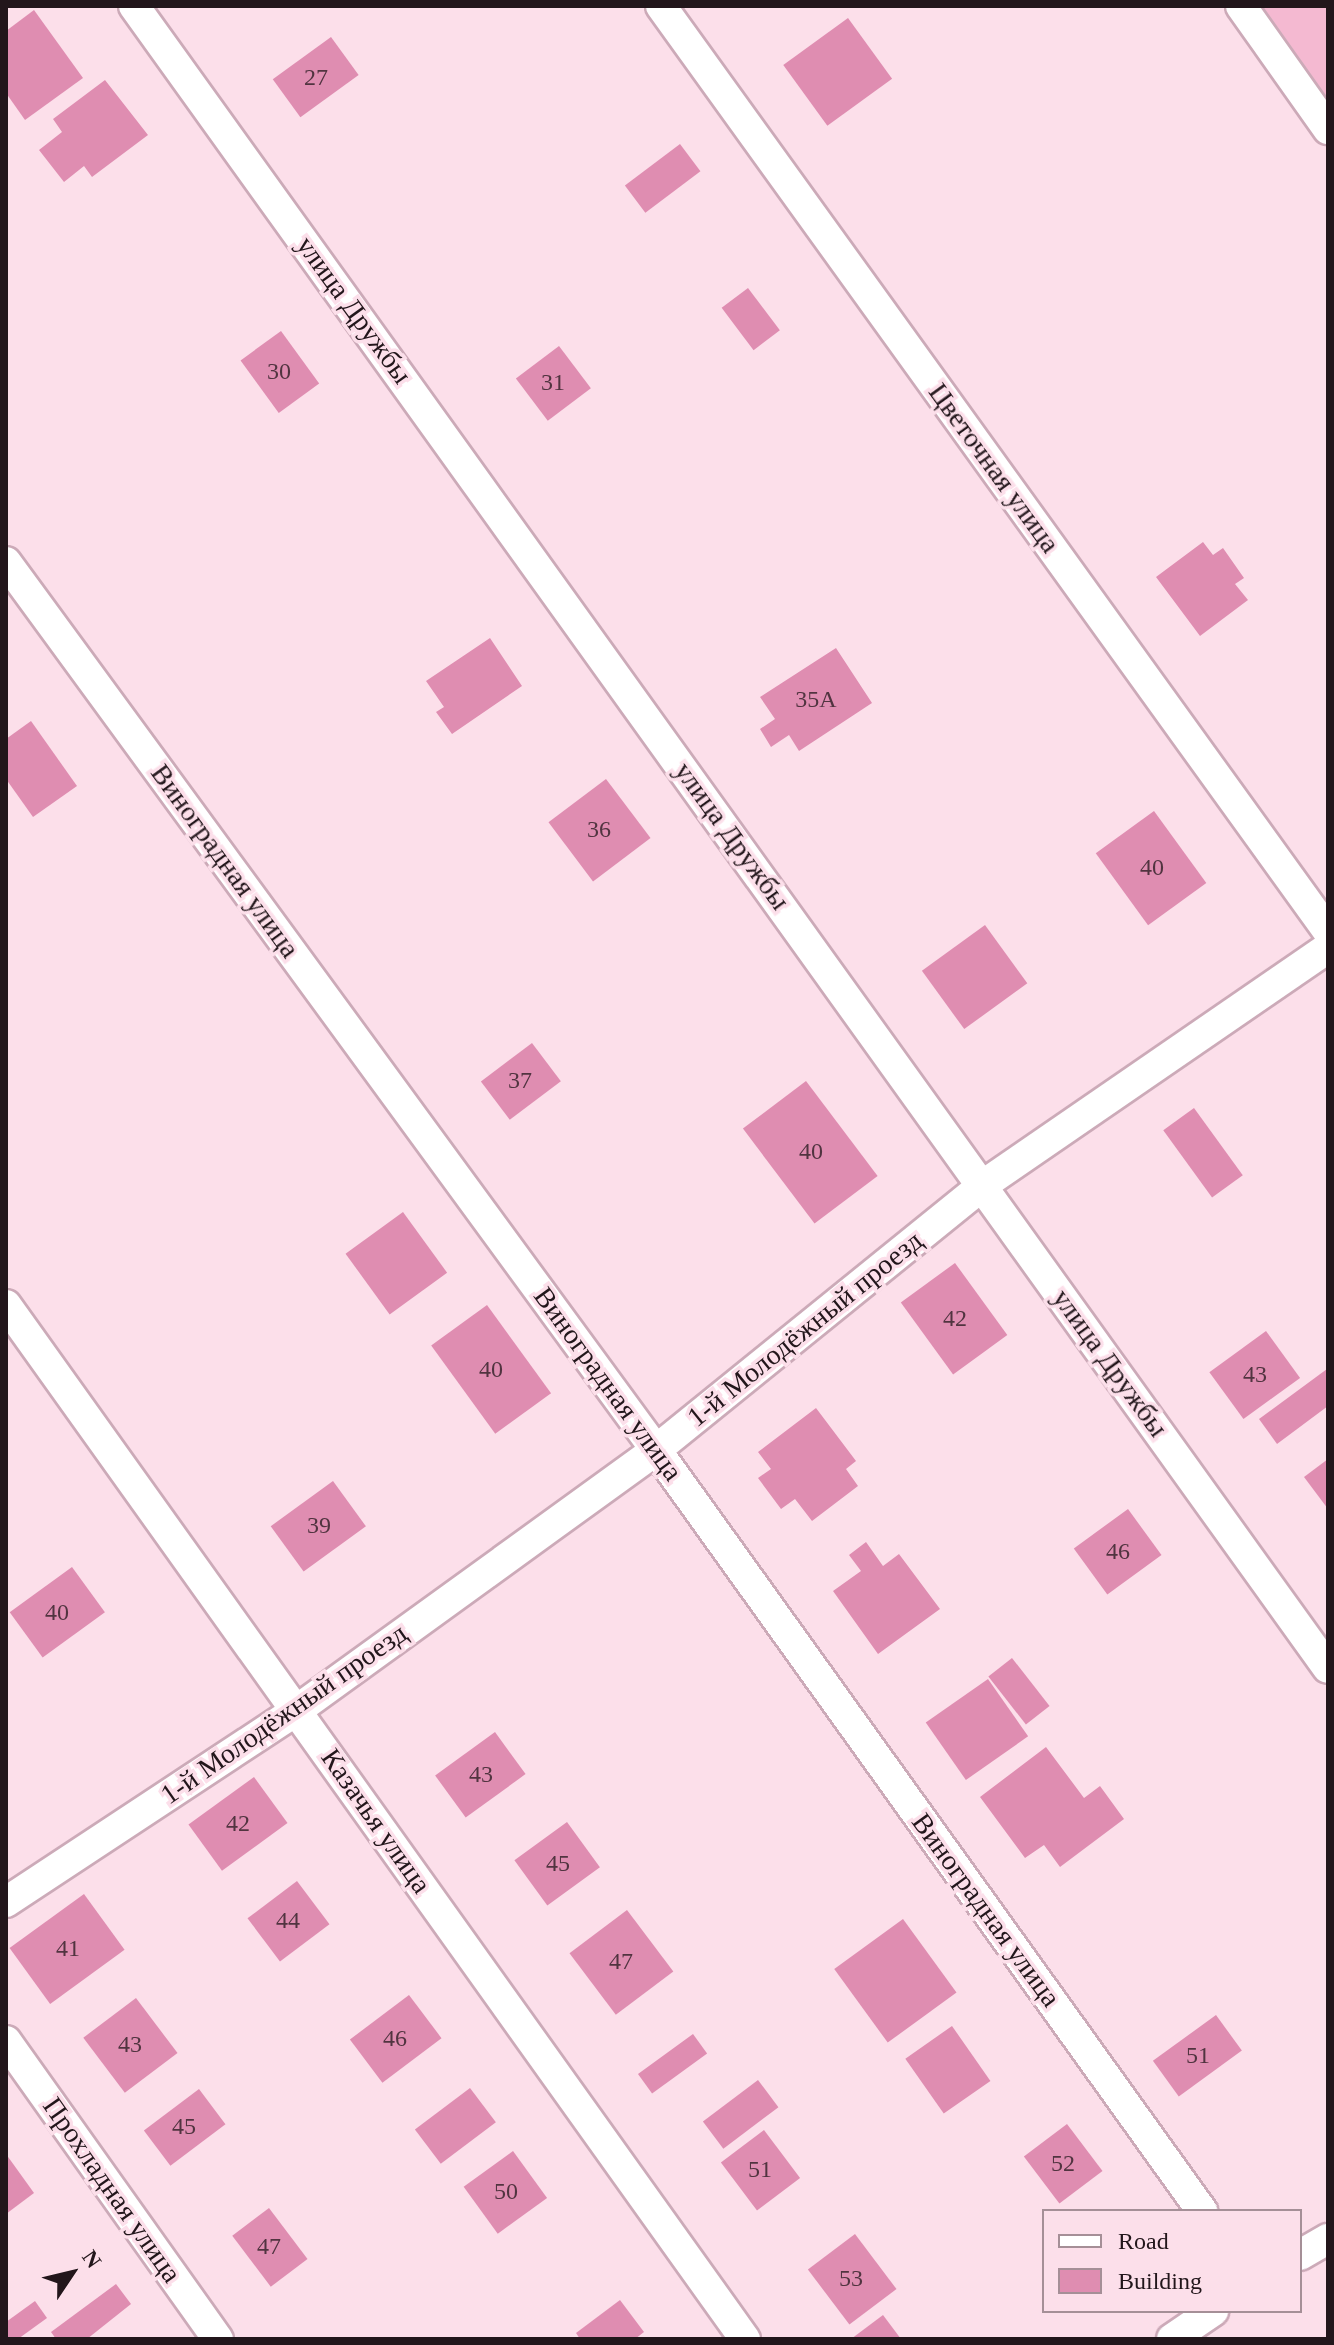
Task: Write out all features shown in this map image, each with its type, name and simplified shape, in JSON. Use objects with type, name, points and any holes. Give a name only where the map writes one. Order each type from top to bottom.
[{"type":"street","name":"улица Дружбы","points":[[134,6],[1328,1668]]},
{"type":"street","name":"Цветочная улица","points":[[661,6],[1328,931]]},
{"type":"street","points":[[1241,6],[1328,129]]},
{"type":"street","name":"Виноградная улица","points":[[6,562],[656,1450],[1201,2209]]},
{"type":"street","name":"1-й Молодёжный проезд","points":[[6,1902],[297,1710],[656,1450],[983,1185],[1328,948]]},
{"type":"street","name":"Казачья улица","points":[[6,1305],[745,2339]]},
{"type":"street","name":"Прохладная улица","points":[[6,2041],[218,2339]]},
{"type":"street","points":[[1302,2254],[1328,2239]]},
{"type":"street","points":[[1172,2339],[1210,2313]]},
{"type":"shaded area","points":[[1233,6],[1328,6],[1328,134]]},
{"type":"building","points":[[34,10],[83,78],[25,120],[6,93],[6,31]]},
{"type":"building","points":[[848,18],[892,79],[827,126],[783,65]]},
{"type":"building","points":[[331,37],[359,75],[300,117],[273,79]]},
{"type":"building","points":[[105,80],[148,135],[92,177],[84,166],[64,182],[39,150],[62,132],[53,119]]},
{"type":"building","points":[[680,144],[700,171],[645,213],[625,186]]},
{"type":"building","points":[[748,288],[780,330],[754,350],[722,308]]},
{"type":"building","points":[[281,331],[319,384],[279,413],[241,360]]},
{"type":"building","points":[[559,346],[591,388],[548,421],[516,378]]},
{"type":"building","points":[[1203,542],[1213,555],[1223,548],[1244,578],[1235,584],[1248,600],[1200,636],[1156,577]]},
{"type":"building","points":[[490,638],[522,686],[452,734],[436,712],[444,707],[426,681]]},
{"type":"building","points":[[836,648],[872,703],[799,751],[789,735],[771,747],[760,729],[775,719],[760,697]]},
{"type":"building","points":[[31,721],[77,786],[33,817],[6,779],[6,739]]},
{"type":"building","points":[[606,779],[651,838],[593,881],[548,822]]},
{"type":"building","points":[[1154,811],[1206,883],[1148,925],[1096,853]]},
{"type":"building","points":[[985,925],[1027,983],[964,1029],[922,971]]},
{"type":"building","points":[[532,1043],[561,1081],[510,1120],[481,1082]]},
{"type":"building","points":[[806,1081],[878,1176],[815,1224],[743,1129]]},
{"type":"building","points":[[1194,1108],[1243,1175],[1212,1197],[1163,1130]]},
{"type":"building","points":[[403,1212],[447,1273],[390,1314],[346,1254]]},
{"type":"building","points":[[955,1263],[1007,1335],[953,1374],[901,1302]]},
{"type":"building","points":[[487,1305],[551,1393],[495,1434],[431,1346]]},
{"type":"building","points":[[1266,1331],[1300,1378],[1243,1419],[1209,1372]]},
{"type":"building","points":[[1327,1369],[1328,1406],[1277,1444],[1259,1419]]},
{"type":"building","points":[[816,1408],[856,1461],[846,1469],[858,1486],[812,1521],[795,1499],[781,1509],[758,1478],[771,1469],[758,1452]]},
{"type":"building","points":[[1328,1459],[1328,1509],[1304,1477]]},
{"type":"building","points":[[333,1481],[366,1526],[304,1572],[271,1526]]},
{"type":"building","points":[[1128,1509],[1162,1555],[1107,1594],[1074,1548]]},
{"type":"building","points":[[866,1542],[883,1566],[899,1554],[940,1609],[878,1654],[833,1591],[861,1571],[849,1555]]},
{"type":"building","points":[[72,1567],[105,1612],[43,1658],[10,1612]]},
{"type":"building","points":[[1012,1658],[1050,1706],[1026,1725],[988,1676]]},
{"type":"building","points":[[988,1679],[1028,1736],[966,1780],[926,1723]]},
{"type":"building","points":[[495,1732],[526,1774],[466,1818],[435,1775]]},
{"type":"building","points":[[1046,1747],[1084,1798],[1100,1786],[1124,1819],[1060,1867],[1044,1845],[1025,1858],[980,1797]]},
{"type":"building","points":[[254,1777],[288,1823],[222,1871],[188,1825]]},
{"type":"building","points":[[567,1822],[600,1867],[547,1906],[514,1860]]},
{"type":"building","points":[[297,1881],[329,1924],[280,1961],[247,1918]]},
{"type":"building","points":[[84,1894],[125,1950],[50,2004],[10,1948]]},
{"type":"building","points":[[627,1910],[673,1971],[616,2015],[569,1953]]},
{"type":"building","points":[[903,1919],[956,1993],[888,2043],[834,1969]]},
{"type":"building","points":[[409,1995],[441,2038],[382,2083],[350,2040]]},
{"type":"building","points":[[136,1998],[178,2053],[125,2093],[83,2038]]},
{"type":"building","points":[[1216,2015],[1242,2051],[1179,2096],[1153,2061]]},
{"type":"building","points":[[952,2026],[990,2081],[944,2114],[905,2059]]},
{"type":"building","points":[[693,2034],[707,2053],[652,2093],[638,2074]]},
{"type":"building","points":[[758,2080],[778,2107],[723,2149],[703,2122]]},
{"type":"building","points":[[470,2088],[496,2122],[441,2164],[415,2130]]},
{"type":"building","points":[[199,2089],[225,2124],[170,2166],[144,2131]]},
{"type":"building","points":[[1067,2124],[1103,2171],[1059,2204],[1024,2156]]},
{"type":"building","points":[[764,2130],[800,2178],[757,2210],[721,2162]]},
{"type":"building","points":[[513,2151],[547,2198],[498,2234],[464,2187]]},
{"type":"building","points":[[6,2154],[34,2193],[6,2214]]},
{"type":"building","points":[[269,2208],[308,2259],[271,2287],[232,2236]]},
{"type":"building","points":[[855,2234],[897,2289],[849,2325],[808,2270]]},
{"type":"building","points":[[116,2284],[131,2304],[87,2339],[56,2339],[51,2332]]},
{"type":"building","points":[[620,2300],[644,2332],[635,2339],[580,2339],[576,2333]]},
{"type":"building","points":[[35,2301],[47,2318],[18,2339],[7,2339],[6,2322]]},
{"type":"building","points":[[883,2315],[901,2339],[851,2339]]}]
